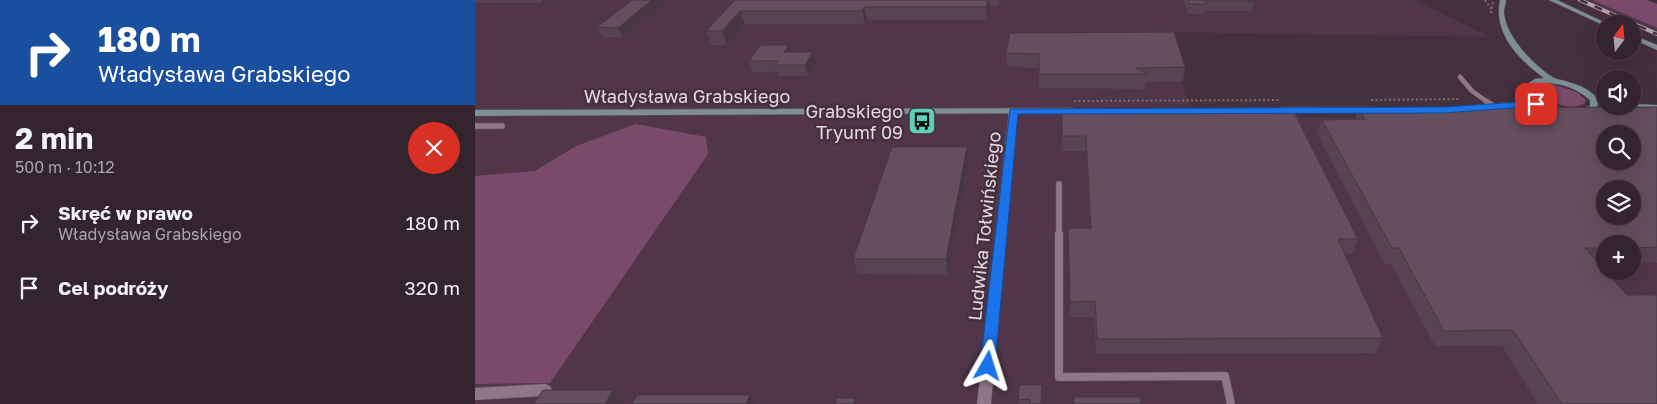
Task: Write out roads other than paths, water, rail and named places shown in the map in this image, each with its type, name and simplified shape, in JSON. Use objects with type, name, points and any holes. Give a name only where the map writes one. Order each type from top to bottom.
[{"type":"street","points":[[1503,0],[1500,11],[1501,21],[1513,43],[1523,55],[1553,81]]},
{"type":"street","points":[[1552,0],[1596,20]]},
{"type":"street","points":[[1641,41],[1657,48]]},
{"type":"street","points":[[1523,55],[1538,81]]},
{"type":"street","points":[[1545,104],[1532,96],[1528,90],[1528,86],[1531,83],[1553,81],[1573,86],[1596,98]]},
{"type":"street","points":[[1496,105],[1532,96]]},
{"type":"street","points":[[1451,109],[1496,105],[1545,104],[1575,111],[1590,110],[1596,105]]},
{"type":"street","points":[[1276,110],[1384,110]]},
{"type":"street","name":"Ludwika Tołwińskiego","points":[[984,404],[1013,111]]},
{"type":"street","name":"Władysława Grabskiego","points":[[475,113],[1079,111]]},
{"type":"street","points":[[475,394],[545,390]]},
{"type":"lane","points":[[1460,77],[1472,91],[1496,105]]},
{"type":"lane","points":[[475,126],[502,126]]},
{"type":"lane","points":[[1059,184],[1059,377],[1225,376],[1231,404]]},
{"type":"railway","points":[[1580,0],[1657,34]]},
{"type":"place","name":"Grabskiego Tryumf 09","points":[[922,121]]}]
